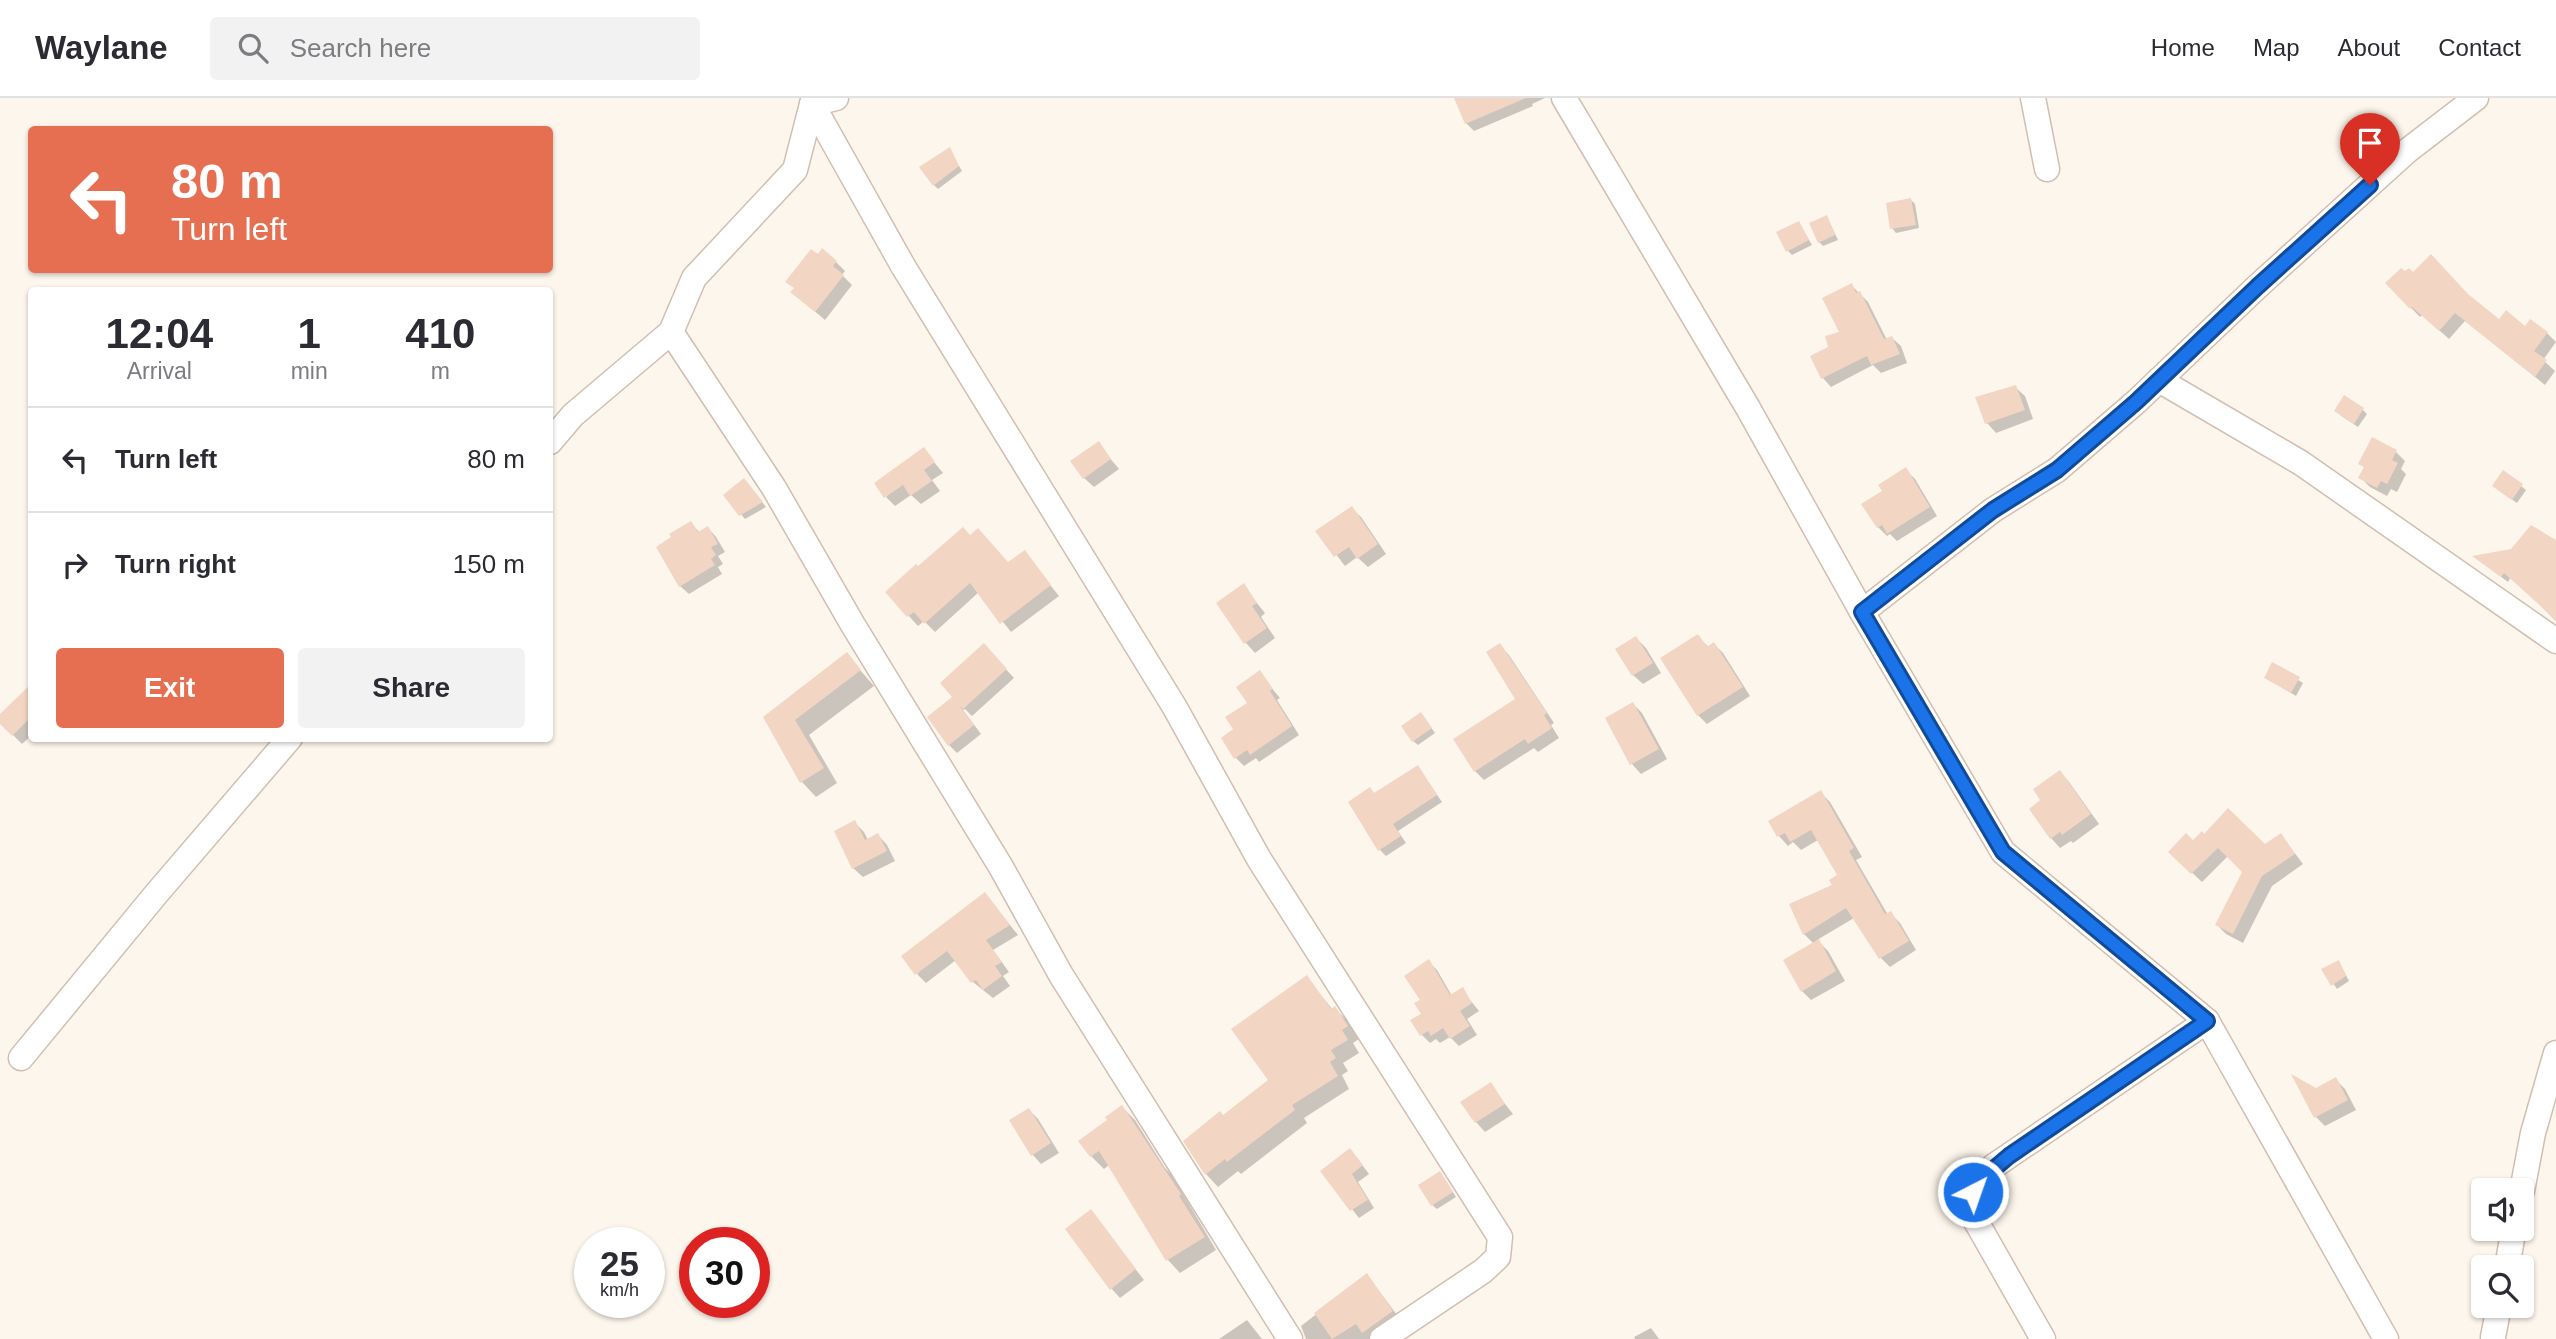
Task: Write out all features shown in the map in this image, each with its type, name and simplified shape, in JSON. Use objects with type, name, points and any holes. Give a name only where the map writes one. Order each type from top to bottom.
[{"type":"street","points":[[812,104],[836,98]]},
{"type":"street","points":[[1564,98],[1748,408],[1862,612],[2003,852],[2207,1021],[2386,1339]]},
{"type":"street","points":[[2034,98],[2047,169]]},
{"type":"street","points":[[1862,612],[1993,510],[2057,470],[2159,380],[2407,151],[2476,98]]},
{"type":"street","points":[[553,438],[573,415],[671,332],[694,278],[795,170],[812,104]]},
{"type":"street","points":[[812,104],[903,266],[1174,706],[1259,859],[1500,1237],[1498,1257],[1483,1271],[1382,1339]]},
{"type":"street","points":[[671,332],[774,488],[853,625],[1001,867],[1061,975],[1290,1339]]},
{"type":"street","points":[[2159,380],[2301,463],[2556,641]]},
{"type":"street","points":[[21,1058],[287,742]]},
{"type":"street","points":[[2043,1339],[1973,1216],[1973,1192],[1994,1166],[2207,1021]]},
{"type":"street","points":[[2524,1178],[2533,1133],[2556,1052]]},
{"type":"street","points":[[2493,1337],[2497,1318]]},
{"type":"building","points":[[1454,98],[1526,98],[1465,124]]},
{"type":"building","points":[[950,147],[959,166],[933,186],[919,167]]},
{"type":"building","points":[[1911,198],[1916,225],[1890,229],[1886,203]]},
{"type":"building","points":[[1827,215],[1835,235],[1818,243],[1809,223]]},
{"type":"building","points":[[1799,221],[1809,240],[1786,252],[1776,232]]},
{"type":"building","points":[[822,248],[837,261],[833,266],[844,275],[815,312],[790,292],[794,288],[785,282],[811,249],[818,254]]},
{"type":"building","points":[[2431,254],[2468,294],[2499,319],[2506,310],[2525,326],[2530,319],[2548,332],[2534,351],[2547,360],[2535,377],[2455,313],[2439,331],[2412,307],[2410,309],[2385,283],[2401,268],[2405,271],[2409,268],[2413,272]]},
{"type":"building","points":[[1852,283],[1856,293],[1860,291],[1884,339],[1892,336],[1900,354],[1871,365],[1867,356],[1821,379],[1810,356],[1828,347],[1825,336],[1839,332],[1822,298]]},
{"type":"building","points":[[2016,385],[2025,410],[1985,424],[1975,397]]},
{"type":"building","points":[[2344,395],[2364,408],[2354,424],[2334,411]]},
{"type":"building","points":[[2372,437],[2397,450],[2392,460],[2398,463],[2387,484],[2381,481],[2377,488],[2358,478],[2364,467],[2358,464]]},
{"type":"building","points":[[1099,441],[1111,459],[1083,479],[1070,461]]},
{"type":"building","points":[[924,447],[935,462],[924,470],[932,481],[910,496],[903,485],[884,498],[874,483]]},
{"type":"building","points":[[1906,467],[1930,507],[1887,534],[1882,525],[1877,528],[1861,504],[1882,491],[1878,485]]},
{"type":"building","points":[[2503,470],[2523,484],[2512,500],[2492,486]]},
{"type":"building","points":[[744,478],[763,502],[739,516],[723,495]]},
{"type":"building","points":[[1352,506],[1378,544],[1357,559],[1349,547],[1334,557],[1315,531]]},
{"type":"building","points":[[691,521],[698,532],[708,526],[718,544],[711,547],[716,555],[711,559],[715,565],[679,587],[656,547],[671,537],[669,534]]},
{"type":"building","points":[[2531,525],[2556,540],[2556,620],[2504,573],[2501,577],[2472,556],[2511,549]]},
{"type":"building","points":[[963,527],[970,535],[978,528],[1008,562],[1025,550],[1051,585],[1000,624],[970,583],[924,624],[914,612],[907,617],[885,592]]},
{"type":"building","points":[[1244,583],[1257,603],[1252,606],[1267,628],[1244,644],[1216,603]]},
{"type":"building","points":[[1698,634],[1707,647],[1714,642],[1743,687],[1697,716],[1660,658]]},
{"type":"building","points":[[1636,636],[1653,663],[1632,676],[1615,649]]},
{"type":"building","points":[[984,643],[1007,669],[963,709],[959,705],[974,725],[948,746],[927,717],[952,697],[940,683]]},
{"type":"building","points":[[1500,643],[1547,713],[1544,715],[1552,728],[1528,744],[1525,739],[1474,772],[1453,739],[1515,699],[1486,652]]},
{"type":"building","points":[[847,652],[861,670],[795,720],[824,768],[800,783],[763,717]]},
{"type":"building","points":[[2272,662],[2300,677],[2291,693],[2264,678]]},
{"type":"building","points":[[1260,670],[1292,726],[1250,755],[1247,750],[1234,759],[1221,738],[1233,729],[1225,717],[1247,703],[1236,687]]},
{"type":"building","points":[[28,687],[28,720],[12,736],[0,724],[0,714]]},
{"type":"building","points":[[1633,702],[1659,749],[1630,765],[1605,718]]},
{"type":"building","points":[[1421,712],[1432,728],[1412,742],[1401,726]]},
{"type":"building","points":[[1418,765],[1437,795],[1393,824],[1401,836],[1378,851],[1348,802],[1370,787],[1374,793]]},
{"type":"building","points":[[2060,770],[2091,814],[2062,835],[2060,832],[2050,839],[2029,809],[2040,800],[2033,789]]},
{"type":"building","points":[[1821,790],[1854,848],[1849,851],[1885,914],[1891,911],[1909,941],[1879,959],[1846,908],[1803,935],[1789,904],[1832,885],[1829,880],[1837,875],[1811,830],[1790,842],[1785,833],[1777,837],[1768,821]]},
{"type":"building","points":[[2228,808],[2265,844],[2281,833],[2295,854],[2262,876],[2233,934],[2215,925],[2242,872],[2218,848],[2191,874],[2168,852],[2186,833],[2193,840],[2202,831],[2204,834]]},
{"type":"building","points":[[855,820],[865,840],[878,833],[887,851],[852,869],[834,831]]},
{"type":"building","points":[[985,892],[1010,925],[986,940],[1002,962],[995,966],[1002,976],[983,990],[976,980],[971,983],[947,951],[915,975],[901,956]]},
{"type":"building","points":[[1819,939],[1836,971],[1801,992],[1783,960]]},
{"type":"building","points":[[1429,959],[1450,995],[1463,987],[1472,1003],[1460,1011],[1470,1026],[1450,1039],[1443,1028],[1431,1036],[1428,1031],[1420,1036],[1410,1020],[1421,1014],[1414,1003],[1420,1000],[1404,976]]},
{"type":"building","points":[[2339,960],[2346,976],[2331,986],[2321,969]]},
{"type":"building","points":[[1307,975],[1331,1009],[1335,1006],[1348,1026],[1342,1030],[1348,1040],[1331,1050],[1336,1058],[1330,1062],[1338,1076],[1292,1105],[1295,1110],[1227,1162],[1225,1159],[1205,1175],[1183,1141],[1220,1111],[1223,1115],[1268,1080],[1231,1029]]},
{"type":"building","points":[[2291,1074],[2316,1088],[2336,1077],[2348,1100],[2314,1118]]},
{"type":"building","points":[[1491,1082],[1505,1104],[1475,1123],[1460,1102]]},
{"type":"building","points":[[1122,1105],[1181,1194],[1179,1196],[1205,1237],[1166,1261],[1099,1151],[1090,1157],[1078,1141],[1107,1120],[1105,1117]]},
{"type":"building","points":[[1029,1108],[1051,1143],[1031,1156],[1009,1120]]},
{"type":"building","points":[[1350,1148],[1363,1165],[1352,1174],[1368,1200],[1350,1211],[1320,1171]]},
{"type":"building","points":[[1440,1171],[1453,1192],[1431,1206],[1418,1185]]},
{"type":"building","points":[[1091,1209],[1136,1269],[1110,1290],[1065,1229]]},
{"type":"building","points":[[1367,1273],[1393,1311],[1362,1333],[1356,1324],[1332,1339],[1314,1313]]},
{"type":"route","points":[[1973,1192],[1994,1166],[2207,1021],[2003,852],[1862,612],[1993,510],[2057,470],[2136,402],[2370,185]]}]
